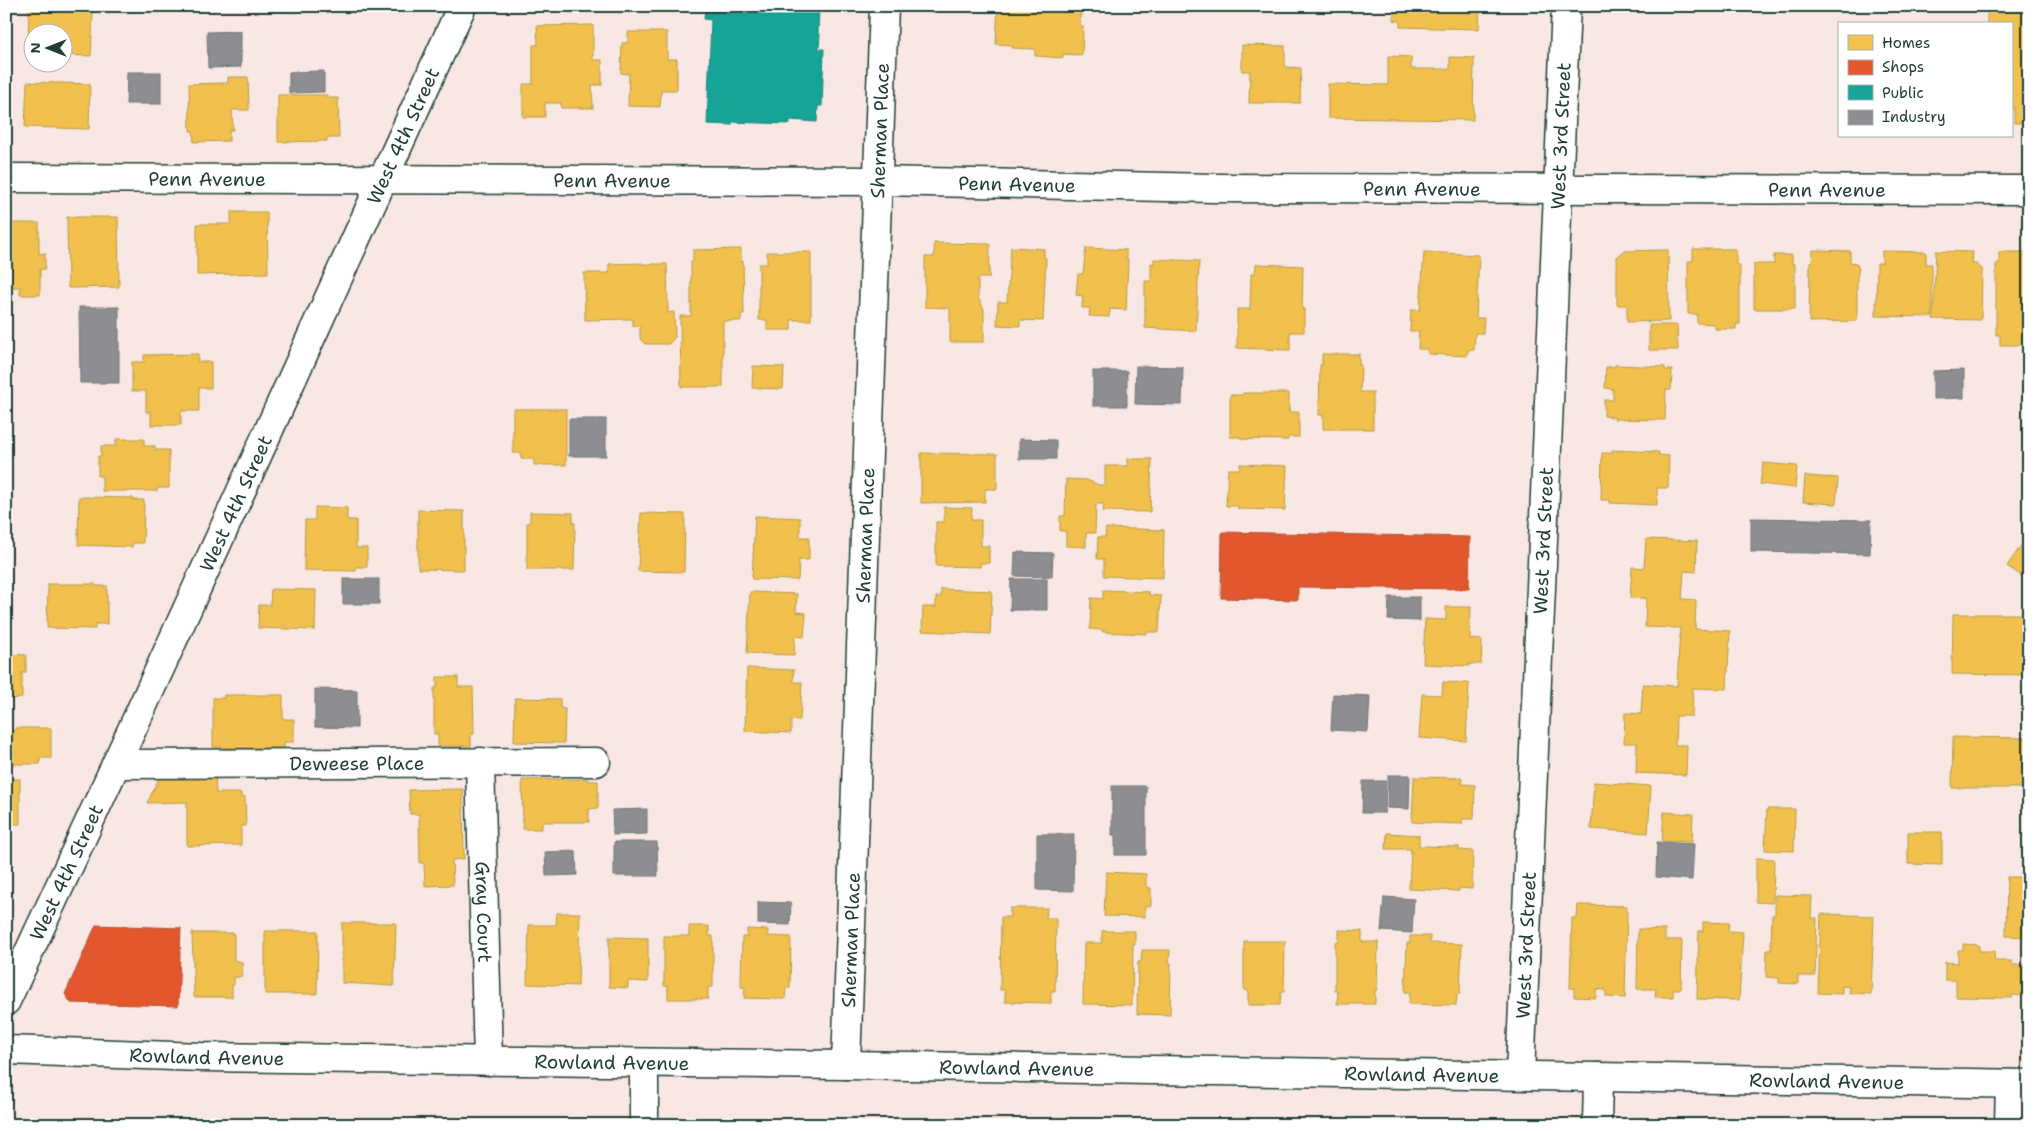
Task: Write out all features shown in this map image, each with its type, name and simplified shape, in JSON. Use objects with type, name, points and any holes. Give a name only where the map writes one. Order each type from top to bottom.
[{"type":"street","name":"West 4th Street","points":[[6,1002],[118,764],[462,6]]},
{"type":"street","name":"Sherman Place","points":[[846,1065],[884,6]]},
{"type":"street","name":"West 3rd Street","points":[[1520,1075],[1566,6]]},
{"type":"street","name":"Penn Avenue","points":[[6,178],[877,181],[1214,188],[2029,190]]},
{"type":"street","name":"Gray Court","points":[[480,762],[488,1061]]},
{"type":"street","name":"Deweese Place","points":[[118,764],[596,762]]},
{"type":"street","name":"Rowland Avenue","points":[[6,1050],[210,1057],[1520,1075],[2019,1084]]},
{"type":"street","points":[[644,1064],[644,1125]]},
{"type":"street","points":[[1597,1125],[1598,1077]]},
{"type":"street","points":[[2009,1125],[2019,1084]]},
{"type":"building: Homes","points":[[998,6],[1081,6],[1080,26],[1083,26],[1082,55],[1063,54],[1063,58],[1035,56],[1035,49],[1012,48],[1012,45],[996,44]]},
{"type":"building: Homes","points":[[1394,6],[1480,6],[1479,29],[1400,27],[1400,21],[1394,20]]},
{"type":"building: Homes","points":[[29,9],[93,12],[91,56],[72,55],[72,22],[29,22]]},
{"type":"building: Homes","points":[[1987,10],[2029,10],[2029,123],[2014,123],[2014,108],[2012,108],[2012,22],[1987,22]]},
{"type":"building: Homes","points":[[593,25],[593,60],[602,60],[602,85],[592,85],[593,108],[561,108],[561,103],[545,103],[545,117],[523,117],[523,84],[533,84],[533,45],[538,45],[537,26]]},
{"type":"building: Homes","points":[[628,32],[667,32],[667,59],[677,59],[677,90],[661,90],[660,107],[628,106],[629,74],[621,73],[622,43],[628,43]]},
{"type":"building: Homes","points":[[1242,45],[1285,46],[1285,67],[1301,68],[1300,103],[1249,103],[1250,71],[1242,71]]},
{"type":"building: Homes","points":[[1388,56],[1411,57],[1411,69],[1450,69],[1450,57],[1474,58],[1473,120],[1328,118],[1328,84],[1388,85]]},
{"type":"building: Homes","points":[[228,77],[248,77],[249,110],[232,110],[233,130],[229,130],[229,141],[194,142],[193,131],[190,131],[189,84],[228,83]]},
{"type":"building: Homes","points":[[27,82],[90,84],[89,129],[25,127]]},
{"type":"building: Homes","points":[[278,95],[327,95],[327,98],[338,98],[339,138],[327,138],[327,141],[278,142]]},
{"type":"building: Homes","points":[[231,212],[267,212],[268,273],[197,275],[197,224],[231,224]]},
{"type":"building: Homes","points":[[67,217],[118,217],[119,287],[68,288]]},
{"type":"building: Homes","points":[[6,223],[39,223],[39,254],[45,253],[45,269],[40,269],[40,295],[20,295],[20,287],[6,287]]},
{"type":"building: Homes","points":[[934,243],[990,244],[989,278],[978,278],[978,298],[984,309],[984,342],[950,342],[950,308],[925,307],[925,257],[934,257]]},
{"type":"building: Homes","points":[[1011,247],[1044,249],[1044,258],[1046,258],[1043,321],[1020,320],[1020,326],[997,325],[998,302],[1007,302]]},
{"type":"building: Homes","points":[[1086,248],[1126,250],[1126,259],[1128,259],[1126,310],[1110,309],[1109,317],[1089,316],[1090,308],[1082,308],[1083,296],[1076,295],[1078,274],[1083,274]]},
{"type":"building: Homes","points":[[741,249],[744,314],[741,314],[741,321],[723,321],[723,387],[681,387],[680,316],[691,316],[691,261],[693,261],[693,250]]},
{"type":"building: Homes","points":[[1693,249],[1736,249],[1736,265],[1740,265],[1740,324],[1736,324],[1736,329],[1715,329],[1715,324],[1697,323],[1697,314],[1688,314],[1688,261],[1693,261]]},
{"type":"building: Homes","points":[[1668,250],[1669,321],[1627,322],[1627,305],[1617,305],[1617,257],[1624,251]]},
{"type":"building: Homes","points":[[1813,250],[1850,251],[1850,262],[1856,263],[1859,269],[1857,276],[1857,321],[1809,322],[1810,262],[1812,262]]},
{"type":"building: Homes","points":[[1882,251],[1926,252],[1926,264],[1932,264],[1932,317],[1876,316],[1877,263],[1882,263]]},
{"type":"building: Homes","points":[[1936,251],[1973,252],[1972,264],[1976,264],[1982,269],[1981,320],[1933,319]]},
{"type":"building: Homes","points":[[767,252],[811,252],[811,320],[791,320],[791,330],[767,330],[767,320],[759,320],[759,264],[767,264]]},
{"type":"building: Homes","points":[[1424,252],[1479,255],[1476,318],[1484,318],[1483,333],[1475,333],[1474,350],[1468,350],[1467,356],[1428,354],[1428,349],[1418,349],[1419,331],[1410,331],[1411,310],[1420,310]]},
{"type":"building: Homes","points":[[1999,252],[2029,252],[2029,345],[2000,345],[2000,335],[1996,335],[1996,264],[1999,264]]},
{"type":"building: Homes","points":[[1774,255],[1792,255],[1792,264],[1795,264],[1795,309],[1754,309],[1754,264],[1774,264]]},
{"type":"building: Homes","points":[[1154,259],[1199,261],[1196,331],[1145,328],[1145,281],[1151,281],[1151,263],[1154,264]]},
{"type":"building: Homes","points":[[609,264],[667,264],[668,313],[674,312],[675,337],[669,344],[645,344],[640,339],[640,326],[633,326],[633,319],[585,320],[584,273],[609,273]]},
{"type":"building: Homes","points":[[1256,264],[1303,266],[1302,310],[1304,309],[1304,332],[1290,332],[1290,350],[1237,348],[1237,309],[1250,309],[1251,274],[1255,274]]},
{"type":"building: Homes","points":[[1649,325],[1677,325],[1678,350],[1649,350]]},
{"type":"building: Homes","points":[[198,354],[198,362],[211,362],[211,388],[199,388],[199,411],[181,411],[181,425],[151,425],[151,412],[146,412],[146,391],[132,391],[132,362],[144,362],[144,355]]},
{"type":"building: Homes","points":[[1322,354],[1359,354],[1359,365],[1361,365],[1360,392],[1373,392],[1373,429],[1323,429],[1323,415],[1319,415]]},
{"type":"building: Homes","points":[[1615,365],[1665,367],[1665,370],[1672,370],[1671,390],[1666,390],[1665,420],[1614,419],[1614,417],[1604,416],[1604,400],[1613,400],[1613,389],[1605,388],[1606,367],[1614,367]]},
{"type":"building: Homes","points":[[753,366],[784,367],[783,389],[752,388]]},
{"type":"building: Homes","points":[[1243,393],[1289,393],[1289,412],[1299,412],[1299,437],[1288,437],[1288,440],[1230,437],[1230,395],[1243,395]]},
{"type":"building: Homes","points":[[513,409],[566,409],[566,465],[534,465],[534,459],[521,459],[521,453],[513,453]]},
{"type":"building: Homes","points":[[116,439],[144,439],[144,446],[155,446],[155,450],[169,450],[169,488],[157,488],[157,491],[102,491],[102,476],[98,476],[98,456],[101,456],[101,446],[116,446]]},
{"type":"building: Homes","points":[[1612,450],[1659,452],[1659,455],[1669,456],[1668,488],[1657,488],[1657,505],[1610,503],[1610,500],[1601,500],[1602,453],[1612,453]]},
{"type":"building: Homes","points":[[921,453],[997,454],[997,489],[985,489],[985,502],[921,503]]},
{"type":"building: Homes","points":[[1128,459],[1152,459],[1150,512],[1103,511],[1104,504],[1096,504],[1095,533],[1086,533],[1086,547],[1066,546],[1066,531],[1060,531],[1060,516],[1065,516],[1066,479],[1087,480],[1099,485],[1105,485],[1105,466],[1128,466]]},
{"type":"building: Homes","points":[[1763,463],[1797,466],[1795,488],[1760,484]]},
{"type":"building: Homes","points":[[1240,464],[1287,466],[1285,510],[1238,509],[1238,506],[1226,506],[1228,469],[1240,469]]},
{"type":"building: Homes","points":[[1805,476],[1838,478],[1836,504],[1803,502]]},
{"type":"building: Homes","points":[[79,497],[144,500],[143,543],[133,543],[132,547],[78,545]]},
{"type":"building: Homes","points":[[315,507],[347,508],[347,520],[356,520],[356,548],[367,548],[367,567],[356,567],[356,571],[304,570],[305,520],[315,520]]},
{"type":"building: Homes","points":[[944,507],[972,508],[971,520],[981,520],[981,546],[989,546],[989,563],[980,563],[980,567],[936,566],[936,522],[944,522]]},
{"type":"building: Homes","points":[[418,510],[464,511],[464,570],[418,569]]},
{"type":"building: Homes","points":[[530,512],[573,513],[573,523],[575,523],[574,570],[527,570],[527,523],[530,523]]},
{"type":"building: Homes","points":[[641,513],[685,514],[684,572],[638,571]]},
{"type":"building: Homes","points":[[755,516],[800,518],[800,537],[809,537],[809,560],[799,560],[798,580],[752,579]]},
{"type":"building: Homes","points":[[1106,528],[1164,530],[1163,578],[1104,576],[1104,559],[1097,559],[1098,537],[1105,537]]},
{"type":"building: Homes","points":[[1646,539],[1697,541],[1696,572],[1684,571],[1682,599],[1696,600],[1695,629],[1730,631],[1727,689],[1693,688],[1692,716],[1676,716],[1675,745],[1687,745],[1686,775],[1636,773],[1637,743],[1624,743],[1625,713],[1641,714],[1643,684],[1677,686],[1680,628],[1645,627],[1646,598],[1630,598],[1632,567],[1644,568]]},
{"type":"building: Homes","points":[[2025,540],[2029,543],[2029,581],[2007,566]]},
{"type":"building: Homes","points":[[48,584],[95,584],[95,586],[107,586],[107,624],[95,624],[95,629],[47,628]]},
{"type":"building: Homes","points":[[271,589],[316,590],[315,630],[258,628],[259,605],[270,605]]},
{"type":"building: Homes","points":[[941,589],[992,591],[990,634],[922,631],[923,607],[936,607],[936,597],[941,597]]},
{"type":"building: Homes","points":[[1103,590],[1149,592],[1149,595],[1161,596],[1159,632],[1147,632],[1146,634],[1103,632],[1103,630],[1090,629],[1091,598],[1103,599]]},
{"type":"building: Homes","points":[[750,592],[797,594],[796,612],[806,613],[804,637],[795,636],[794,655],[747,653]]},
{"type":"building: Homes","points":[[1446,607],[1471,607],[1470,639],[1482,640],[1481,664],[1469,664],[1469,666],[1423,664],[1425,619],[1446,620]]},
{"type":"building: Homes","points":[[1953,614],[2029,614],[2029,675],[1952,674]]},
{"type":"building: Homes","points":[[6,654],[26,655],[26,673],[22,673],[22,698],[6,699]]},
{"type":"building: Homes","points":[[747,668],[794,670],[793,682],[802,682],[800,720],[791,720],[791,733],[745,731]]},
{"type":"building: Homes","points":[[437,677],[458,677],[458,687],[473,687],[474,734],[471,734],[471,746],[438,746],[438,734],[434,734],[434,688],[437,688]]},
{"type":"building: Homes","points":[[1443,682],[1469,683],[1466,741],[1419,738],[1422,694],[1442,695]]},
{"type":"building: Homes","points":[[224,695],[283,695],[283,719],[294,719],[294,742],[284,742],[284,748],[213,747],[213,698],[224,698]]},
{"type":"building: Homes","points":[[515,698],[560,699],[560,708],[565,709],[564,743],[514,742]]},
{"type":"building: Homes","points":[[15,728],[51,728],[51,758],[40,758],[40,764],[6,764],[6,731],[15,731]]},
{"type":"building: Homes","points":[[1953,737],[2029,738],[2029,788],[1952,788]]},
{"type":"building: Homes","points":[[215,770],[216,793],[241,793],[241,798],[245,797],[246,826],[241,826],[241,845],[187,846],[187,802],[147,803],[162,772]]},
{"type":"building: Homes","points":[[6,775],[9,775],[9,779],[20,779],[20,824],[9,824],[9,827],[6,827]]},
{"type":"building: Homes","points":[[1414,777],[1462,778],[1462,784],[1475,785],[1474,819],[1462,819],[1462,824],[1412,822]]},
{"type":"building: Homes","points":[[588,779],[588,781],[598,781],[598,808],[589,809],[589,822],[542,822],[542,829],[523,829],[522,780]]},
{"type":"building: Homes","points":[[1594,782],[1651,786],[1648,833],[1591,829]]},
{"type":"building: Homes","points":[[463,789],[464,859],[452,860],[453,885],[425,886],[424,863],[420,863],[419,814],[410,814],[409,790]]},
{"type":"building: Homes","points":[[1767,809],[1795,809],[1794,851],[1765,850]]},
{"type":"building: Homes","points":[[1664,812],[1693,814],[1692,842],[1662,841]]},
{"type":"building: Homes","points":[[1908,832],[1942,832],[1942,865],[1908,864]]},
{"type":"building: Homes","points":[[1387,833],[1419,835],[1419,846],[1459,847],[1459,850],[1473,851],[1472,889],[1459,888],[1459,891],[1409,889],[1411,849],[1386,849]]},
{"type":"building: Homes","points":[[1756,858],[1774,859],[1773,903],[1756,902]]},
{"type":"building: Homes","points":[[2027,866],[2029,866],[2029,937],[2006,936],[2007,877],[2027,877]]},
{"type":"building: Homes","points":[[1106,872],[1146,874],[1146,887],[1151,888],[1151,906],[1145,906],[1145,917],[1104,916]]},
{"type":"building: Homes","points":[[1775,895],[1812,896],[1811,918],[1817,918],[1815,976],[1798,976],[1798,984],[1779,983],[1779,978],[1766,977],[1767,950],[1771,950],[1772,915],[1775,915]]},
{"type":"building: Homes","points":[[1578,905],[1627,906],[1625,998],[1606,997],[1606,990],[1596,989],[1596,998],[1574,997],[1574,988],[1570,988],[1572,918],[1577,918]]},
{"type":"building: Homes","points":[[1010,908],[1047,908],[1046,918],[1056,918],[1055,991],[1051,991],[1051,1003],[1005,1002],[1005,990],[1000,990],[1001,917],[1010,917]]},
{"type":"building: Homes","points":[[557,913],[580,913],[578,986],[527,984],[529,925],[556,925]]},
{"type":"building: Homes","points":[[1821,914],[1874,916],[1871,994],[1849,993],[1850,987],[1842,986],[1842,994],[1818,993]]},
{"type":"building: Homes","points":[[1703,922],[1729,923],[1728,931],[1743,932],[1739,1000],[1697,999],[1699,931],[1703,931]]},
{"type":"building: Homes","points":[[342,923],[396,923],[394,986],[342,983]]},
{"type":"building: Homes","points":[[689,926],[709,926],[709,936],[713,936],[713,987],[708,987],[708,999],[668,999],[668,986],[664,986],[664,936],[689,936]]},
{"type":"building: Homes","points":[[747,929],[768,930],[768,936],[791,937],[790,988],[786,988],[785,999],[744,998],[745,987],[741,987],[742,937],[747,937]]},
{"type":"building: Homes","points":[[1638,929],[1665,930],[1665,940],[1682,940],[1681,989],[1673,989],[1673,997],[1655,997],[1656,989],[1637,989]]},
{"type":"building: Homes","points":[[1339,930],[1362,931],[1362,942],[1378,942],[1375,1004],[1337,1004],[1338,991],[1335,991],[1335,942],[1339,942]]},
{"type":"building: Homes","points":[[265,931],[318,931],[317,994],[265,994]]},
{"type":"building: Homes","points":[[1102,931],[1135,931],[1132,1005],[1083,1004],[1084,943],[1102,943]]},
{"type":"building: Homes","points":[[192,933],[234,933],[234,960],[242,962],[242,976],[234,978],[232,997],[194,997]]},
{"type":"building: Homes","points":[[1410,936],[1430,936],[1430,943],[1462,944],[1460,994],[1457,994],[1456,1005],[1409,1004],[1410,992],[1405,992],[1407,943],[1410,943]]},
{"type":"building: Homes","points":[[609,937],[648,938],[648,982],[628,981],[628,988],[609,987]]},
{"type":"building: Homes","points":[[1244,941],[1285,941],[1284,992],[1281,992],[1280,1005],[1248,1005],[1248,990],[1244,990]]},
{"type":"building: Homes","points":[[1963,944],[1979,945],[1979,951],[1995,951],[1994,961],[2012,961],[2012,965],[2026,965],[2025,996],[2012,995],[2012,998],[1956,997],[1956,980],[1945,980],[1945,962],[1958,963],[1958,950],[1963,950]]},
{"type":"building: Homes","points":[[1142,950],[1170,950],[1170,1015],[1137,1014],[1138,962],[1141,962]]},
{"type":"building: Shops","points":[[1222,532],[1470,537],[1469,589],[1298,587],[1298,600],[1221,598]]},
{"type":"building: Shops","points":[[96,925],[181,928],[178,1006],[71,1003],[65,994]]},
{"type":"building: Public","points":[[705,6],[819,6],[819,49],[824,49],[822,106],[818,106],[817,122],[790,120],[790,124],[732,122],[732,125],[707,124],[711,20],[704,19]]},
{"type":"building: Industry","points":[[241,31],[241,67],[208,68],[207,32]]},
{"type":"building: Industry","points":[[324,71],[324,92],[289,93],[289,72]]},
{"type":"building: Industry","points":[[127,72],[161,72],[161,104],[126,104]]},
{"type":"building: Industry","points":[[79,307],[119,307],[119,383],[80,383]]},
{"type":"building: Industry","points":[[1136,366],[1183,367],[1182,405],[1135,404]]},
{"type":"building: Industry","points":[[1964,370],[1964,398],[1933,399],[1933,371]]},
{"type":"building: Industry","points":[[1093,371],[1127,371],[1127,406],[1093,406]]},
{"type":"building: Industry","points":[[569,419],[606,419],[606,456],[569,456]]},
{"type":"building: Industry","points":[[1019,439],[1056,440],[1056,459],[1019,459]]},
{"type":"building: Industry","points":[[1751,518],[1871,520],[1870,554],[1751,552]]},
{"type":"building: Industry","points":[[1015,552],[1053,553],[1052,577],[1014,576]]},
{"type":"building: Industry","points":[[343,579],[379,579],[379,604],[343,604]]},
{"type":"building: Industry","points":[[1011,579],[1047,579],[1047,610],[1010,610]]},
{"type":"building: Industry","points":[[1389,597],[1420,597],[1420,621],[1388,620]]},
{"type":"building: Industry","points":[[315,689],[357,690],[357,728],[315,727]]},
{"type":"building: Industry","points":[[1333,694],[1370,696],[1368,732],[1331,730]]},
{"type":"building: Industry","points":[[1388,775],[1410,775],[1409,809],[1387,808]]},
{"type":"building: Industry","points":[[1363,781],[1386,781],[1385,813],[1362,813]]},
{"type":"building: Industry","points":[[1112,786],[1146,786],[1146,855],[1115,855],[1115,835],[1112,835]]},
{"type":"building: Industry","points":[[647,809],[647,834],[613,835],[612,810]]},
{"type":"building: Industry","points":[[1037,834],[1074,834],[1073,891],[1037,890]]},
{"type":"building: Industry","points":[[614,842],[657,842],[658,876],[614,876]]},
{"type":"building: Industry","points":[[1657,842],[1694,844],[1692,880],[1656,877]]},
{"type":"building: Industry","points":[[576,851],[577,875],[546,876],[545,852]]},
{"type":"building: Industry","points":[[1384,897],[1414,899],[1412,933],[1381,931]]},
{"type":"building: Industry","points":[[758,902],[791,903],[790,925],[758,924]]}]
